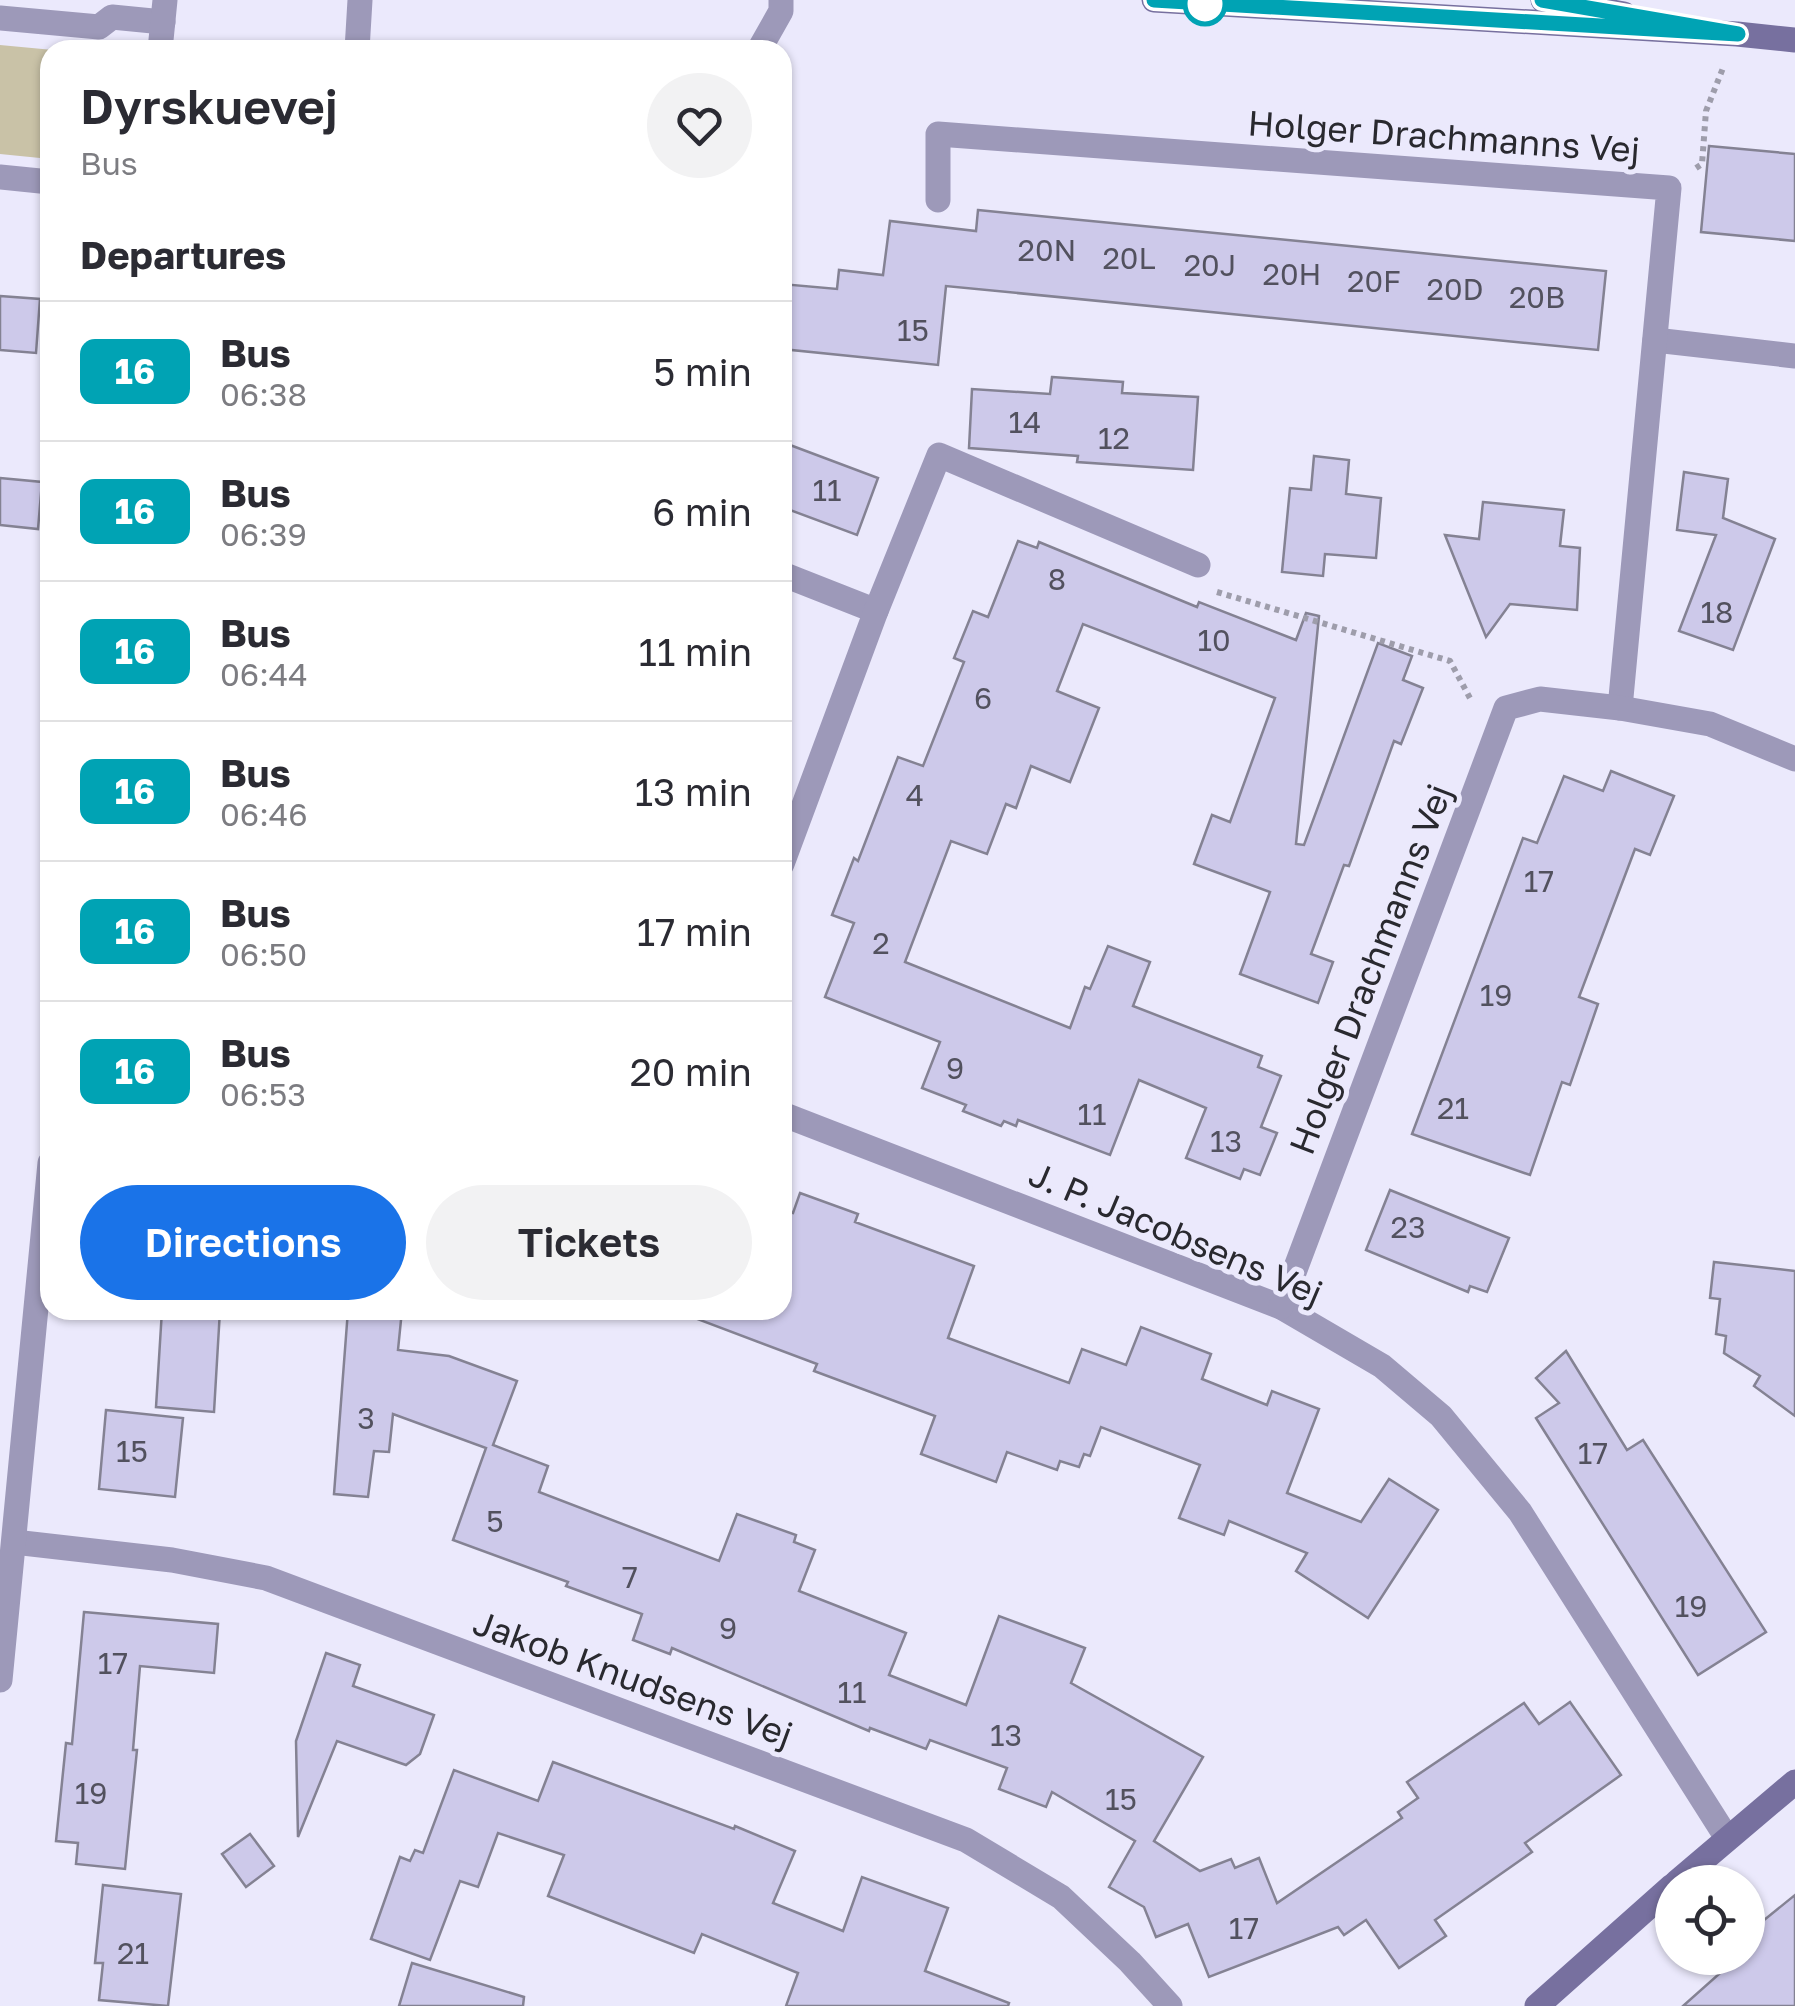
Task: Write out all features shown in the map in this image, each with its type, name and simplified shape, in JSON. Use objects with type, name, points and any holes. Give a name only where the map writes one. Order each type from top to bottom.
[{"type":"main road","points":[[1154,0],[1795,40]]},
{"type":"main road","points":[[1543,0],[1738,34]]},
{"type":"main road","points":[[1696,1865],[1795,1782]]},
{"type":"main road","points":[[1537,2006],[1655,1901]]},
{"type":"street","points":[[358,40],[360,0]]},
{"type":"street","points":[[764,40],[780,11],[781,0]]},
{"type":"street","points":[[0,18],[99,28],[112,17],[164,11],[161,40]]},
{"type":"street","name":"Holger Drachmanns Vej","points":[[938,200],[938,134],[1669,188],[1620,708]]},
{"type":"street","points":[[0,177],[40,181]]},
{"type":"street","points":[[1656,340],[1795,356]]},
{"type":"street","points":[[792,837],[876,610],[940,455],[1198,564]]},
{"type":"street","points":[[792,578],[876,610]]},
{"type":"street","name":"Holger Drachmanns Vej","points":[[1281,1307],[1506,708],[1540,699],[1620,708],[1710,724],[1795,759]]},
{"type":"street","name":"J. P. Jacobsens Vej","points":[[792,1118],[1281,1307],[1382,1366],[1441,1416],[1520,1512],[1728,1838]]},
{"type":"street","points":[[0,1680],[40,1268]]},
{"type":"street","name":"Jakob Knudsens Vej","points":[[14,1542],[172,1560],[266,1578],[966,1840],[1061,1897],[1170,2006]]},
{"type":"path","points":[[1669,188],[1702,164],[1706,110],[1738,34]]},
{"type":"path","points":[[1198,564],[1199,587],[1450,661],[1493,741]]},
{"type":"shaded area","points":[[0,45],[40,49],[40,158],[0,154]]},
{"type":"building","points":[[1709,146],[1795,154],[1795,241],[1701,232]]},
{"type":"building","points":[[978,210],[1606,271],[1598,350],[946,286],[938,365],[792,350],[792,285],[837,289],[839,270],[883,275],[890,221],[976,231]]},
{"type":"building","points":[[0,296],[40,299],[36,353],[0,350]]},
{"type":"building","points":[[1052,377],[1123,382],[1122,393],[1198,397],[1193,470],[1077,462],[1078,456],[969,448],[972,389],[1050,394]]},
{"type":"building","points":[[792,446],[878,478],[857,535],[792,511]]},
{"type":"building","points":[[1314,456],[1349,460],[1346,494],[1381,498],[1376,558],[1325,554],[1323,576],[1282,572],[1290,488],[1311,490]]},
{"type":"building","points":[[1684,472],[1728,479],[1723,518],[1775,539],[1733,650],[1679,631],[1716,535],[1677,530]]},
{"type":"building","points":[[0,478],[40,482],[38,529],[0,525]]},
{"type":"building","points":[[1483,502],[1564,510],[1560,546],[1580,548],[1577,610],[1510,604],[1486,637],[1445,535],[1479,539]]},
{"type":"building","points":[[1018,541],[1037,548],[1039,542],[1197,607],[1199,602],[1296,640],[1306,613],[1319,616],[1296,844],[1304,845],[1378,643],[1412,656],[1403,680],[1423,688],[1401,744],[1394,741],[1349,866],[1344,865],[1311,954],[1333,962],[1318,1003],[1240,974],[1270,892],[1194,864],[1212,815],[1230,822],[1275,698],[1083,624],[1057,691],[1099,708],[1070,782],[1031,766],[1016,808],[1006,804],[987,854],[951,841],[905,962],[1070,1028],[1085,987],[1090,989],[1108,946],[1150,962],[1133,1006],[1262,1056],[1258,1067],[1281,1076],[1261,1127],[1277,1133],[1260,1175],[1244,1169],[1240,1179],[1186,1158],[1206,1108],[1139,1080],[1110,1155],[1018,1120],[1016,1126],[1004,1121],[1001,1126],[963,1111],[966,1105],[922,1088],[940,1042],[825,997],[854,923],[832,915],[854,858],[858,861],[898,757],[923,766],[964,662],[954,658],[973,611],[988,617]]},
{"type":"building","points":[[1611,771],[1674,796],[1650,855],[1635,849],[1579,997],[1598,1004],[1570,1085],[1562,1082],[1530,1175],[1412,1134],[1523,838],[1537,843],[1564,776],[1603,791]]},
{"type":"building","points":[[1390,1190],[1509,1238],[1487,1292],[1470,1286],[1468,1292],[1366,1250]]},
{"type":"building","points":[[800,1193],[858,1214],[855,1222],[974,1266],[948,1338],[1069,1383],[1082,1349],[1126,1365],[1141,1327],[1211,1354],[1202,1379],[1267,1405],[1272,1391],[1319,1409],[1287,1493],[1361,1522],[1389,1479],[1438,1510],[1368,1618],[1296,1571],[1307,1553],[1229,1521],[1224,1535],[1179,1518],[1200,1465],[1101,1427],[1090,1456],[1084,1454],[1079,1467],[1060,1461],[1057,1470],[1007,1452],[996,1482],[921,1454],[935,1416],[814,1371],[817,1364],[700,1320],[792,1320],[793,1213]]},
{"type":"building","points":[[1714,1262],[1795,1271],[1795,1416],[1754,1386],[1760,1376],[1724,1353],[1726,1336],[1716,1334],[1720,1299],[1710,1298]]},
{"type":"building","points":[[161,1320],[219,1320],[214,1412],[156,1407]]},
{"type":"building","points":[[347,1320],[401,1320],[398,1350],[449,1356],[517,1381],[493,1445],[548,1466],[539,1492],[719,1561],[737,1514],[796,1535],[794,1542],[815,1550],[799,1591],[906,1633],[889,1675],[966,1705],[999,1616],[1085,1648],[1071,1683],[1203,1757],[1154,1841],[1200,1871],[1231,1859],[1235,1868],[1259,1858],[1277,1903],[1402,1818],[1398,1812],[1418,1798],[1407,1782],[1524,1703],[1539,1724],[1570,1702],[1621,1775],[1525,1843],[1532,1852],[1435,1920],[1446,1936],[1399,1968],[1366,1920],[1344,1935],[1338,1927],[1209,1977],[1188,1924],[1156,1937],[1144,1907],[1109,1887],[1135,1841],[1052,1792],[1046,1807],[999,1789],[1007,1768],[930,1740],[926,1749],[870,1728],[869,1731],[672,1648],[670,1654],[633,1640],[642,1614],[453,1540],[486,1448],[393,1414],[389,1452],[374,1451],[368,1497],[334,1494]]},
{"type":"building","points":[[1566,1351],[1627,1450],[1643,1440],[1766,1632],[1698,1675],[1536,1418],[1559,1403],[1536,1378]]},
{"type":"building","points":[[106,1410],[183,1418],[175,1497],[99,1489]]},
{"type":"building","points":[[84,1612],[218,1624],[214,1673],[140,1666],[133,1750],[137,1750],[125,1869],[76,1864],[78,1843],[56,1841],[66,1743],[72,1744]]},
{"type":"building","points":[[326,1653],[360,1665],[353,1686],[434,1715],[420,1754],[406,1765],[337,1741],[298,1837],[296,1741]]},
{"type":"building","points":[[553,1762],[795,1851],[773,1903],[843,1931],[862,1877],[948,1908],[925,1971],[1009,2003],[1008,2006],[786,2006],[798,1973],[702,1934],[694,1953],[548,1896],[564,1855],[498,1833],[478,1887],[460,1881],[430,1960],[371,1939],[400,1857],[410,1861],[415,1850],[423,1853],[454,1770],[538,1801]]},
{"type":"building","points":[[250,1834],[274,1866],[246,1887],[222,1854]]},
{"type":"building","points":[[103,1885],[181,1894],[168,2006],[99,2000],[103,1963],[95,1963]]},
{"type":"building","points":[[1795,1895],[1795,2006],[1683,2006],[1718,1975],[1765,1975],[1765,1919]]},
{"type":"building","points":[[412,1963],[524,1997],[523,2006],[399,2006]]},
{"type":"bus line","name":"16","points":[[1154,0],[1738,34],[1542,0]]}]
